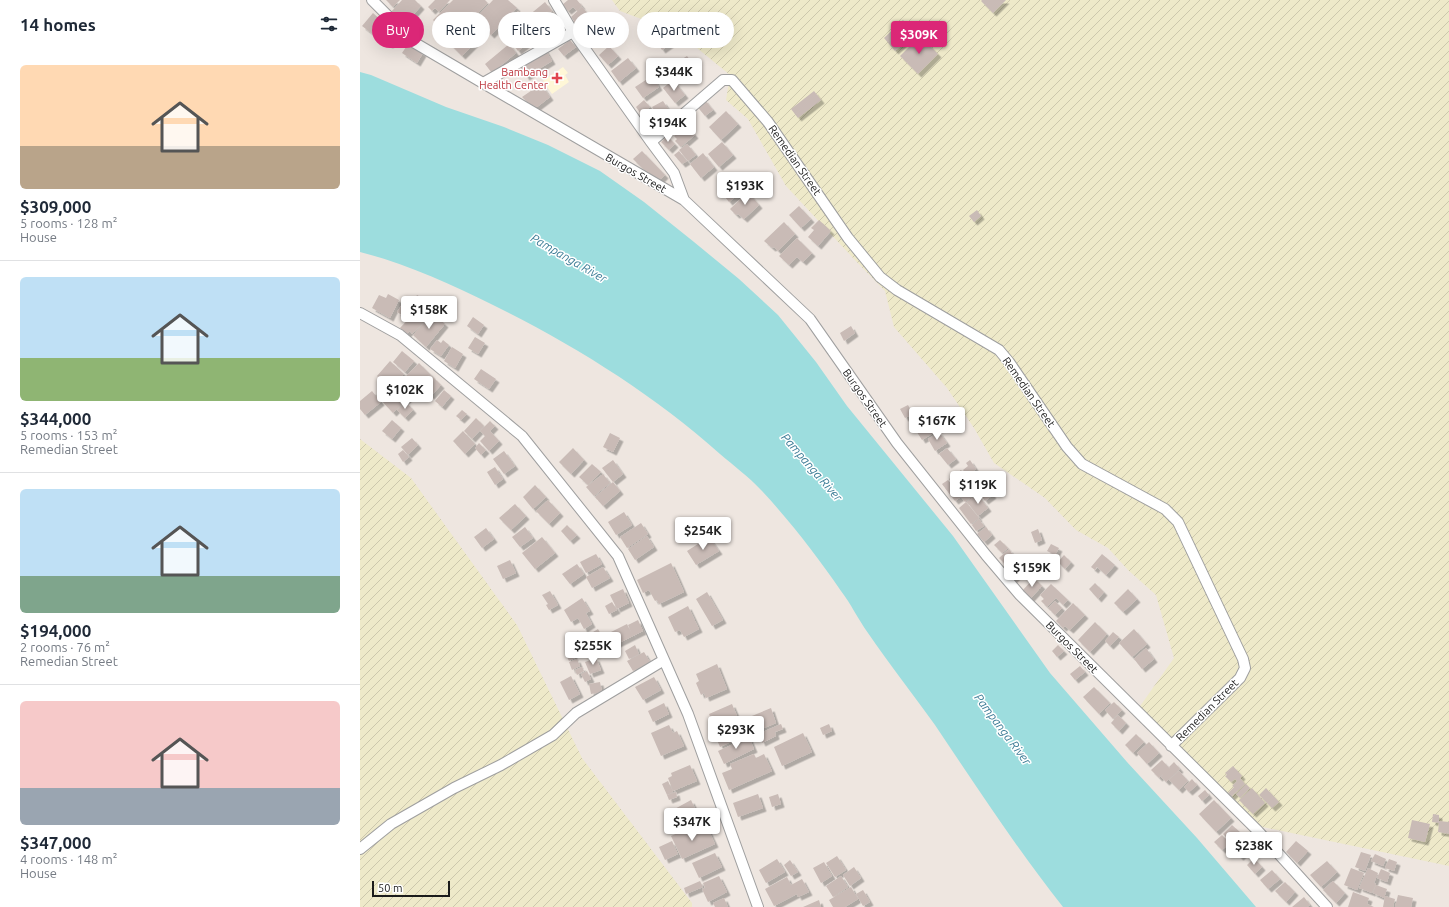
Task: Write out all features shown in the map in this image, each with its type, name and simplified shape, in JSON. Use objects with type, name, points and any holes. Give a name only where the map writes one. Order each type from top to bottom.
[{"type":"street","name":"Burgos Street","points":[[372,0],[415,43],[684,200],[810,319],[897,443],[1005,578],[1030,605],[1274,848],[1328,907]]},
{"type":"street","points":[[483,83],[573,32],[554,0]]},
{"type":"street","points":[[584,48],[674,173],[684,200]]},
{"type":"street","name":"Remedian Street","points":[[651,142],[723,80],[732,80],[768,122],[848,238],[880,277],[897,290],[999,350],[1066,447],[1077,460],[1165,509],[1178,522],[1243,658],[1245,668],[1240,678],[1171,746]]},
{"type":"street","points":[[360,313],[400,335],[522,436],[618,556],[688,714],[758,907]]},
{"type":"street","points":[[360,849],[390,824],[454,788],[501,765],[553,735],[576,713],[664,660]]},
{"type":"shaded area","points":[[612,0],[1449,0],[1449,866],[1253,825],[1138,709],[1174,658],[1156,595],[1128,570],[1108,548],[1076,530],[1045,498],[994,463],[974,428],[947,388],[894,327],[885,291],[786,186],[748,119],[726,100],[730,75],[697,48],[734,48],[734,12],[637,12],[637,17],[629,14],[629,12],[620,11]]},
{"type":"shaded area","name":"Bambang Health Center","points":[[563,67],[568,73],[565,75],[569,82],[552,94],[543,81]]},
{"type":"shaded area","points":[[360,439],[411,478],[517,625],[582,758],[692,903],[692,907],[360,907]]},
{"type":"water","name":"Pampanga River","points":[[360,72],[371,75],[446,107],[504,127],[548,145],[600,171],[644,202],[694,242],[739,279],[778,315],[816,362],[847,406],[953,536],[1050,673],[1127,762],[1197,838],[1256,907],[1063,907],[1013,840],[935,725],[864,628],[845,596],[803,539],[752,481],[668,411],[612,372],[583,354],[523,320],[461,290],[395,262],[360,252]]},
{"type":"building","points":[[386,0],[400,0],[393,7]]},
{"type":"building","points":[[402,0],[415,0],[421,6],[416,12],[391,12]]},
{"type":"building","points":[[435,0],[450,0],[439,12],[435,8],[432,11],[428,7]]},
{"type":"building","points":[[453,0],[485,0],[488,3],[479,12],[441,12]]},
{"type":"building","points":[[493,0],[508,0],[517,8],[513,12],[498,12],[498,28],[491,35],[490,12],[482,12]]},
{"type":"building","points":[[568,0],[577,0],[582,6],[577,11],[573,7],[568,11],[562,5]]},
{"type":"building","points":[[1006,0],[993,13],[981,1]]},
{"type":"building","points":[[545,2],[552,11],[551,12],[533,12]]},
{"type":"building","points":[[582,7],[587,12],[576,12]]},
{"type":"building","points":[[372,14],[372,34],[362,26]]},
{"type":"building","points":[[903,20],[915,33],[895,51],[884,38]]},
{"type":"building","points":[[920,36],[938,54],[918,74],[900,56]]},
{"type":"building","points":[[570,40],[573,44],[573,48],[575,48],[564,56],[558,49],[565,48],[565,44]]},
{"type":"building","points":[[405,48],[415,48],[423,53],[417,63],[402,53]]},
{"type":"building","points":[[454,48],[470,48],[462,56]]},
{"type":"building","points":[[504,48],[512,48],[516,53],[492,73],[485,64]]},
{"type":"building","points":[[607,48],[611,48],[618,56],[608,65],[599,55]]},
{"type":"building","points":[[545,49],[552,61],[526,77],[519,65]]},
{"type":"building","points":[[687,56],[697,69],[689,74],[679,61]]},
{"type":"building","points":[[628,58],[636,68],[619,82],[611,71]]},
{"type":"building","points":[[662,58],[669,70],[656,78],[649,66]]},
{"type":"building","points":[[652,76],[659,87],[643,98],[635,87]]},
{"type":"building","points":[[673,80],[685,95],[675,103],[663,88]]},
{"type":"building","points":[[541,84],[550,97],[537,107],[528,103],[522,97]]},
{"type":"building","points":[[814,91],[821,100],[798,118],[791,109]]},
{"type":"building","points":[[704,99],[713,110],[705,116],[696,105]]},
{"type":"building","points":[[644,100],[650,107],[641,114],[636,107]]},
{"type":"building","points":[[663,101],[669,110],[659,117],[652,107]]},
{"type":"building","points":[[726,111],[738,124],[721,140],[709,127]]},
{"type":"building","points":[[687,126],[695,135],[681,147],[675,141],[677,139],[674,136]]},
{"type":"building","points":[[667,136],[675,144],[669,150],[661,142]]},
{"type":"building","points":[[722,142],[733,155],[719,167],[708,154]]},
{"type":"building","points":[[687,144],[696,155],[688,161],[679,150]]},
{"type":"building","points":[[642,151],[665,175],[659,181],[655,177],[653,179],[633,159]]},
{"type":"building","points":[[679,151],[687,161],[682,164],[674,155]]},
{"type":"building","points":[[703,153],[714,167],[701,178],[690,164]]},
{"type":"building","points":[[733,178],[743,191],[729,202],[719,189]]},
{"type":"building","points":[[748,192],[759,205],[744,219],[738,214],[736,215],[730,209]]},
{"type":"building","points":[[799,206],[811,219],[801,228],[789,215]]},
{"type":"building","points":[[977,210],[981,216],[974,222],[969,216]]},
{"type":"building","points":[[819,220],[831,231],[818,246],[808,237],[814,230],[811,228]]},
{"type":"building","points":[[784,222],[795,234],[778,251],[764,241]]},
{"type":"building","points":[[797,238],[812,253],[803,262],[797,257],[789,265],[779,256]]},
{"type":"building","points":[[388,294],[399,300],[390,318],[372,308],[379,295],[386,298]]},
{"type":"building","points":[[417,295],[433,304],[425,318],[409,309]]},
{"type":"building","points":[[401,306],[411,312],[407,318],[397,312]]},
{"type":"building","points":[[414,313],[424,322],[412,334],[410,331],[407,334],[400,328]]},
{"type":"building","points":[[432,313],[445,324],[426,347],[413,335]]},
{"type":"building","points":[[473,317],[484,325],[478,334],[467,326]]},
{"type":"building","points":[[851,326],[855,333],[844,341],[840,333]]},
{"type":"building","points":[[475,337],[485,343],[478,354],[468,348]]},
{"type":"building","points":[[437,340],[441,343],[443,340],[449,345],[441,356],[430,349]]},
{"type":"building","points":[[452,347],[463,354],[455,368],[444,361]]},
{"type":"building","points":[[402,351],[414,361],[405,372],[393,362]]},
{"type":"building","points":[[390,361],[404,374],[391,388],[377,376]]},
{"type":"building","points":[[419,363],[432,376],[419,389],[406,376]]},
{"type":"building","points":[[481,369],[496,379],[489,389],[474,379]]},
{"type":"building","points":[[433,377],[441,385],[431,396],[428,394],[426,396],[420,391]]},
{"type":"building","points":[[401,380],[413,394],[404,402],[392,389]]},
{"type":"building","points":[[444,390],[451,396],[442,407],[435,401]]},
{"type":"building","points":[[372,391],[381,402],[365,415],[360,409],[360,401]]},
{"type":"building","points":[[391,391],[402,404],[393,413],[381,400]]},
{"type":"building","points":[[406,402],[413,410],[405,418],[397,410]]},
{"type":"building","points":[[908,405],[913,414],[905,418],[900,409]]},
{"type":"building","points":[[462,410],[467,414],[461,420],[456,416]]},
{"type":"building","points":[[476,418],[484,426],[472,439],[464,431]]},
{"type":"building","points":[[930,419],[937,431],[922,440],[915,429]]},
{"type":"building","points":[[392,420],[401,428],[392,439],[382,431]]},
{"type":"building","points":[[490,421],[495,426],[490,431],[499,441],[489,451],[480,441],[485,436],[480,431]]},
{"type":"building","points":[[463,431],[475,444],[465,454],[453,441]]},
{"type":"building","points":[[939,432],[947,443],[935,451],[928,439]]},
{"type":"building","points":[[610,433],[620,438],[613,452],[603,447]]},
{"type":"building","points":[[412,438],[418,445],[408,455],[401,447]]},
{"type":"building","points":[[479,443],[486,450],[481,455],[475,448]]},
{"type":"building","points":[[573,448],[584,460],[571,474],[559,462]]},
{"type":"building","points":[[947,448],[956,459],[948,465],[939,454]]},
{"type":"building","points":[[403,450],[409,457],[403,462],[398,454]]},
{"type":"building","points":[[504,451],[515,466],[504,474],[493,459]]},
{"type":"building","points":[[613,460],[623,474],[613,482],[602,468]]},
{"type":"building","points":[[970,460],[976,469],[968,476],[963,470],[968,466],[966,463]]},
{"type":"building","points":[[592,464],[601,472],[588,485],[579,477]]},
{"type":"building","points":[[495,467],[503,479],[495,485],[487,472]]},
{"type":"building","points":[[961,470],[978,492],[965,502],[961,497],[955,501],[951,496],[958,491],[949,479]]},
{"type":"building","points":[[603,474],[610,483],[594,496],[586,487]]},
{"type":"building","points":[[948,480],[957,491],[951,496],[942,484]]},
{"type":"building","points":[[613,482],[620,491],[603,506],[595,497]]},
{"type":"building","points":[[535,485],[546,497],[533,509],[523,497]]},
{"type":"building","points":[[986,487],[993,495],[985,501],[979,493]]},
{"type":"building","points":[[977,494],[988,508],[978,516],[967,502]]},
{"type":"building","points":[[548,500],[560,513],[549,524],[536,511]]},
{"type":"building","points":[[966,502],[979,518],[971,524],[959,508]]},
{"type":"building","points":[[515,504],[526,516],[511,530],[499,518]]},
{"type":"building","points":[[624,512],[632,525],[616,535],[608,522]]},
{"type":"building","points":[[979,519],[984,526],[976,531],[972,525]]},
{"type":"building","points":[[641,523],[648,534],[627,548],[620,537]]},
{"type":"building","points":[[567,525],[577,535],[570,541],[561,531]]},
{"type":"building","points":[[525,527],[533,538],[520,547],[512,537]]},
{"type":"building","points":[[986,527],[992,535],[984,542],[977,534]]},
{"type":"building","points":[[486,528],[494,539],[482,548],[474,537]]},
{"type":"building","points":[[1038,529],[1042,540],[1035,543],[1031,532]]},
{"type":"building","points":[[647,536],[654,547],[635,560],[628,549]]},
{"type":"building","points":[[542,537],[555,553],[535,569],[522,553]]},
{"type":"building","points":[[709,537],[719,551],[696,565],[687,551]]},
{"type":"building","points":[[1000,540],[1008,548],[1002,553],[994,545]]},
{"type":"building","points":[[1051,544],[1059,548],[1055,555],[1047,551]]},
{"type":"building","points":[[1009,549],[1013,555],[1004,563],[999,558]]},
{"type":"building","points":[[596,554],[602,564],[586,573],[580,562]]},
{"type":"building","points":[[1102,554],[1115,565],[1106,575],[1097,567],[1095,570],[1091,567]]},
{"type":"building","points":[[1064,555],[1071,562],[1065,569],[1058,562]]},
{"type":"building","points":[[1014,558],[1024,569],[1013,580],[1002,568]]},
{"type":"building","points":[[510,560],[516,573],[503,579],[497,566]]},
{"type":"building","points":[[671,563],[684,592],[659,604],[657,600],[655,601],[649,590],[643,593],[637,580]]},
{"type":"building","points":[[577,564],[584,574],[570,584],[562,574]]},
{"type":"building","points":[[603,567],[610,578],[592,588],[586,577]]},
{"type":"building","points":[[1034,578],[1042,586],[1030,599],[1022,591]]},
{"type":"building","points":[[1095,583],[1104,592],[1098,599],[1089,589]]},
{"type":"building","points":[[1051,584],[1068,600],[1063,605],[1056,598],[1047,607],[1041,601],[1044,599],[1040,595]]},
{"type":"building","points":[[623,589],[629,603],[617,609],[610,595]]},
{"type":"building","points":[[1128,589],[1137,599],[1123,612],[1114,603]]},
{"type":"building","points":[[550,591],[558,605],[549,610],[546,605],[548,604],[542,595]]},
{"type":"building","points":[[707,592],[723,620],[712,626],[696,599]]},
{"type":"building","points":[[582,598],[590,611],[586,613],[592,624],[584,629],[578,618],[571,622],[564,610]]},
{"type":"building","points":[[1055,601],[1062,608],[1055,615],[1048,608]]},
{"type":"building","points":[[612,602],[617,610],[609,614],[605,606]]},
{"type":"building","points":[[1073,603],[1085,615],[1070,630],[1065,626],[1063,628],[1056,621]]},
{"type":"building","points":[[688,606],[699,629],[684,637],[680,630],[675,632],[668,617]]},
{"type":"building","points":[[638,620],[643,631],[633,636],[628,625]]},
{"type":"building","points":[[1095,622],[1107,634],[1090,652],[1078,640]]},
{"type":"building","points":[[627,624],[633,636],[617,644],[611,632]]},
{"type":"building","points":[[598,629],[606,643],[586,654],[578,641]]},
{"type":"building","points":[[1134,629],[1147,644],[1132,657],[1119,643]]},
{"type":"building","points":[[1113,632],[1119,637],[1110,646],[1105,641]]},
{"type":"building","points":[[635,645],[639,654],[629,659],[625,651]]},
{"type":"building","points":[[1058,645],[1064,651],[1057,657],[1052,651]]},
{"type":"building","points":[[1146,648],[1154,659],[1142,669],[1134,659]]},
{"type":"building","points":[[572,650],[575,658],[569,661],[565,653]]},
{"type":"building","points":[[644,652],[650,662],[633,671],[627,661]]},
{"type":"building","points":[[596,658],[601,670],[590,674],[585,662]]},
{"type":"building","points":[[577,659],[580,666],[572,670],[569,662]]},
{"type":"building","points":[[717,664],[727,689],[706,698],[704,693],[701,695],[696,683],[699,681],[696,674]]},
{"type":"building","points":[[1080,666],[1085,672],[1075,680],[1070,674]]},
{"type":"building","points":[[582,667],[584,671],[577,675],[575,670]]},
{"type":"building","points":[[587,671],[591,679],[585,682],[581,674]]},
{"type":"building","points":[[571,676],[580,694],[569,700],[560,682]]},
{"type":"building","points":[[654,677],[661,690],[643,700],[635,687]]},
{"type":"building","points":[[600,682],[602,692],[591,694],[589,684]]},
{"type":"building","points":[[1094,687],[1110,703],[1099,714],[1083,697]]},
{"type":"building","points":[[1114,702],[1122,710],[1113,719],[1105,710]]},
{"type":"building","points":[[664,703],[669,714],[653,722],[648,711]]},
{"type":"building","points":[[732,704],[737,716],[714,726],[709,714]]},
{"type":"building","points":[[771,708],[776,723],[757,731],[755,727],[751,728],[747,718]]},
{"type":"building","points":[[1118,715],[1126,723],[1119,731],[1111,723]]},
{"type":"building","points":[[781,724],[783,729],[775,732],[776,736],[762,743],[758,734]]},
{"type":"building","points":[[829,724],[832,731],[823,735],[820,728]]},
{"type":"building","points":[[669,725],[673,733],[677,731],[684,746],[661,756],[651,733]]},
{"type":"building","points":[[739,725],[744,736],[720,747],[715,735]]},
{"type":"building","points":[[803,733],[812,752],[782,766],[774,747]]},
{"type":"building","points":[[1136,734],[1144,742],[1133,753],[1125,745]]},
{"type":"building","points":[[749,737],[754,749],[724,764],[718,751]]},
{"type":"building","points":[[1149,742],[1159,753],[1147,764],[1137,753]]},
{"type":"building","points":[[754,754],[756,758],[764,754],[772,771],[729,790],[722,773],[732,769],[730,764]]},
{"type":"building","points":[[1162,760],[1170,769],[1169,767],[1174,762],[1180,769],[1166,782],[1161,777],[1164,773],[1159,778],[1151,770]]},
{"type":"building","points":[[690,765],[697,781],[673,791],[668,778],[672,776],[671,773]]},
{"type":"building","points":[[1233,766],[1242,776],[1240,778],[1245,784],[1231,797],[1228,793],[1237,781],[1235,779],[1231,782],[1225,776],[1227,775],[1225,773]]},
{"type":"building","points":[[1179,771],[1188,781],[1179,790],[1169,780]]},
{"type":"building","points":[[1192,779],[1197,785],[1189,792],[1184,787]]},
{"type":"building","points":[[668,781],[673,792],[667,795],[662,784]]},
{"type":"building","points":[[1246,784],[1250,788],[1240,798],[1236,794]]},
{"type":"building","points":[[1252,788],[1265,803],[1253,814],[1239,800]]},
{"type":"building","points":[[1266,788],[1279,802],[1272,808],[1259,795]]},
{"type":"building","points":[[1205,790],[1209,795],[1202,801],[1198,796]]},
{"type":"building","points":[[676,792],[677,797],[669,800],[667,795]]},
{"type":"building","points":[[758,794],[763,808],[738,817],[733,803]]},
{"type":"building","points":[[778,794],[781,804],[772,807],[769,797]]},
{"type":"building","points":[[691,800],[701,821],[691,825],[689,820],[678,825],[671,811]]},
{"type":"building","points":[[1214,800],[1231,818],[1216,832],[1199,814]]},
{"type":"building","points":[[1433,814],[1439,815],[1439,821],[1449,822],[1449,834],[1438,832],[1439,823],[1432,822]]},
{"type":"building","points":[[1412,820],[1430,824],[1425,842],[1408,838]]},
{"type":"building","points":[[1232,825],[1242,834],[1232,843],[1223,834]]},
{"type":"building","points":[[689,828],[692,836],[708,829],[715,844],[682,859],[671,836]]},
{"type":"building","points":[[1222,835],[1230,843],[1222,850],[1214,842]]},
{"type":"building","points":[[672,841],[678,854],[665,860],[659,847]]},
{"type":"building","points":[[1296,841],[1308,851],[1297,863],[1286,852]]},
{"type":"building","points":[[1250,842],[1255,846],[1248,855],[1245,853],[1240,857],[1233,850],[1237,846],[1242,851]]},
{"type":"building","points":[[1361,852],[1371,855],[1365,871],[1355,867]]},
{"type":"building","points":[[715,853],[722,867],[699,878],[692,863]]},
{"type":"building","points":[[1375,854],[1386,859],[1383,866],[1371,861]]},
{"type":"building","points":[[837,856],[846,870],[835,877],[826,863]]},
{"type":"building","points":[[1254,858],[1262,867],[1255,874],[1247,865]]},
{"type":"building","points":[[777,859],[785,872],[766,883],[759,870]]},
{"type":"building","points":[[1389,859],[1397,862],[1394,871],[1385,868]]},
{"type":"building","points":[[790,860],[798,872],[791,876],[784,865]]},
{"type":"building","points":[[1327,861],[1337,872],[1321,887],[1310,875]]},
{"type":"building","points":[[824,862],[832,876],[821,883],[813,868]]},
{"type":"building","points":[[854,867],[861,878],[850,886],[843,875]]},
{"type":"building","points":[[1351,868],[1364,873],[1357,890],[1344,885]]},
{"type":"building","points":[[1368,868],[1378,873],[1374,883],[1376,884],[1372,893],[1359,888]]},
{"type":"building","points":[[1381,869],[1390,873],[1387,882],[1377,878]]},
{"type":"building","points":[[1272,870],[1280,879],[1268,889],[1260,880]]},
{"type":"building","points":[[719,876],[727,892],[708,902],[702,889],[705,888],[703,883]]},
{"type":"building","points":[[841,876],[848,887],[833,897],[826,886]]},
{"type":"building","points":[[787,877],[791,885],[802,879],[809,892],[798,897],[797,894],[774,906],[765,889]]},
{"type":"building","points":[[700,881],[703,887],[686,894],[684,888]]},
{"type":"building","points":[[1333,881],[1345,893],[1336,903],[1323,890]]},
{"type":"building","points":[[1285,882],[1295,892],[1286,902],[1275,891]]},
{"type":"building","points":[[1376,885],[1387,889],[1384,898],[1373,893]]},
{"type":"building","points":[[851,887],[858,899],[845,907],[833,907],[829,900]]},
{"type":"building","points":[[863,890],[870,902],[863,906],[856,894]]},
{"type":"building","points":[[1353,892],[1369,898],[1367,904],[1374,907],[1348,907]]},
{"type":"building","points":[[1398,895],[1413,898],[1411,907],[1395,907]]},
{"type":"building","points":[[1385,896],[1395,899],[1393,907],[1383,907]]},
{"type":"building","points":[[1304,897],[1310,905],[1307,907],[1292,907]]},
{"type":"building","points":[[724,898],[728,907],[715,907],[713,903]]},
{"type":"building","points":[[819,900],[821,907],[803,907]]},
{"type":"place","name":"Bambang Health Center","points":[[557,78]]}]
